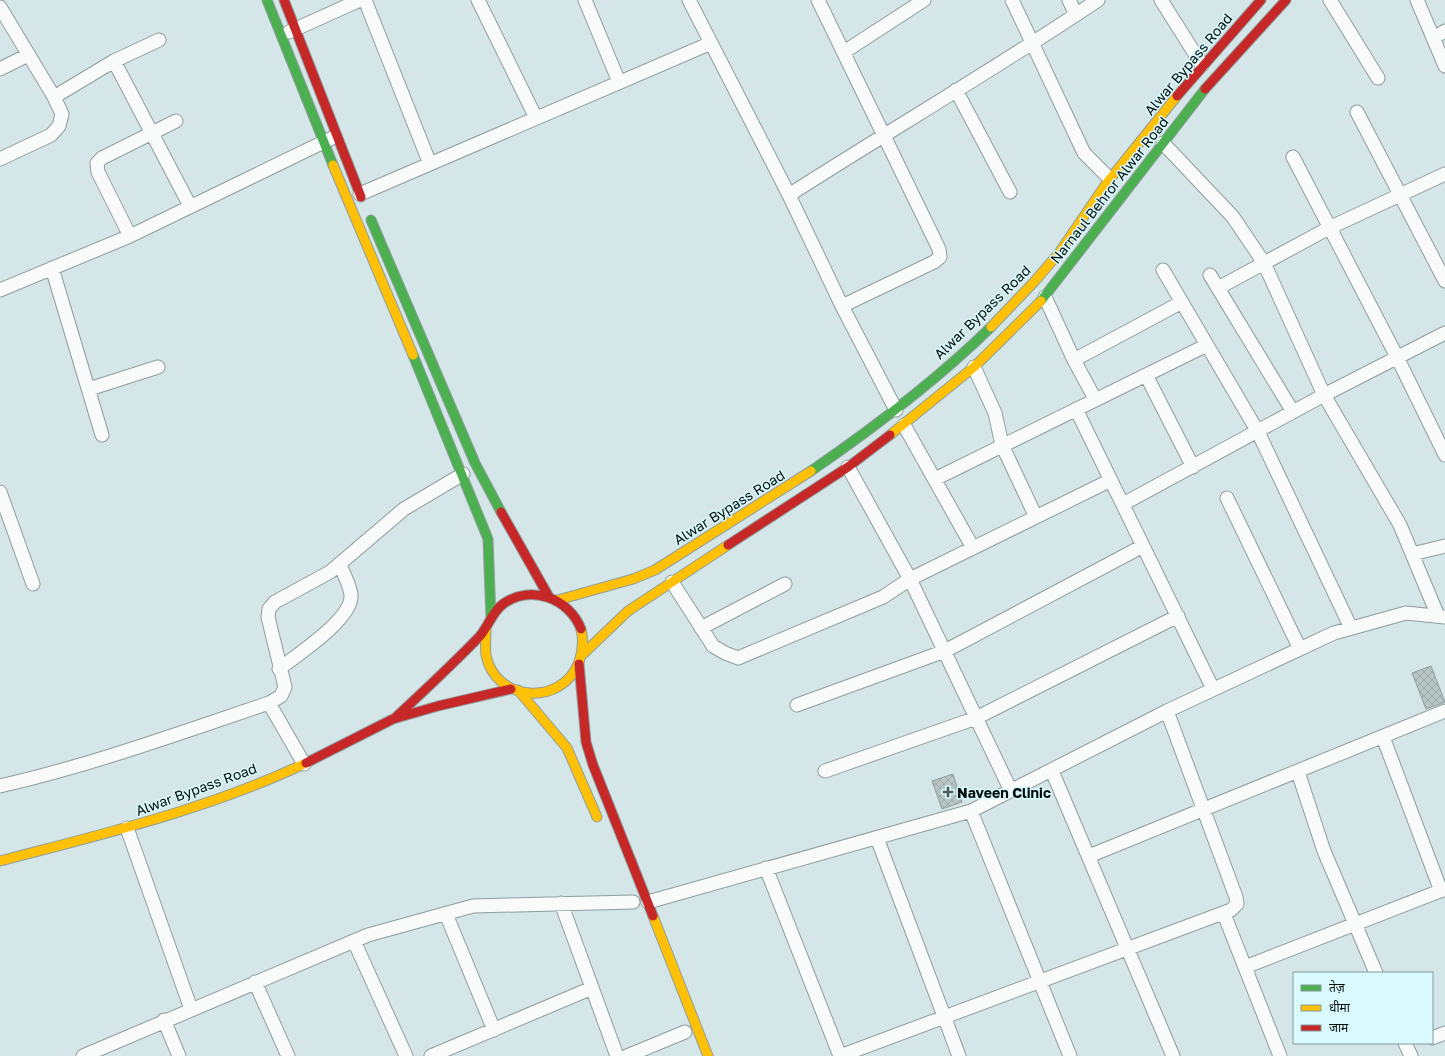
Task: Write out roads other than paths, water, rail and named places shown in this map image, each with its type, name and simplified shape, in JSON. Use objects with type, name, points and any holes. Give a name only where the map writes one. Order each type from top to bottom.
[{"type":"main road","points":[[267,0],[324,142],[463,474],[488,539],[491,619]]},
{"type":"main road","points":[[284,0],[360,194],[475,463],[496,504],[549,597]]},
{"type":"main road","name":"Alwar Bypass Road","points":[[558,600],[633,579],[655,570],[813,471],[896,410],[974,343],[1041,275],[1073,234],[1109,178],[1202,65],[1261,0]]},
{"type":"main road","name":"Narnaul Behror Alwar Road","points":[[582,655],[628,612],[848,467],[904,425],[974,367],[1045,297],[1212,80],[1286,0]]},
{"type":"main road","points":[[532,594],[549,597],[558,600],[577,620],[582,637],[582,655],[574,673],[558,688],[538,694],[528,694],[515,689],[493,674],[484,653],[486,630],[491,619],[501,606],[516,598],[532,594]]},
{"type":"main road","points":[[393,720],[486,630]]},
{"type":"main road","points":[[579,664],[586,742],[602,788],[708,1056]]},
{"type":"main road","points":[[393,720],[515,689]]},
{"type":"main road","points":[[515,689],[567,748],[602,828]]},
{"type":"main road","name":"Alwar Bypass Road","points":[[0,861],[127,828],[221,798],[304,764],[393,720]]},
{"type":"street","points":[[281,35],[296,30],[360,0]]},
{"type":"street","points":[[365,0],[430,164]]},
{"type":"street","points":[[478,0],[536,118]]},
{"type":"street","points":[[585,0],[619,82]]},
{"type":"street","points":[[689,0],[789,195],[842,306],[896,410]]},
{"type":"street","points":[[818,0],[939,249],[940,257],[934,262],[842,306]]},
{"type":"street","points":[[1012,0],[1084,153],[1109,178]]},
{"type":"street","points":[[1069,0],[1076,15]]},
{"type":"street","points":[[789,195],[884,134],[1033,44],[1098,0]]},
{"type":"street","points":[[1161,0],[1202,65]]},
{"type":"street","points":[[1330,0],[1378,78]]},
{"type":"street","points":[[1417,0],[1445,66]]},
{"type":"street","points":[[844,52],[920,1]]},
{"type":"street","points":[[0,8],[54,97],[62,114],[59,126],[51,135],[0,159]]},
{"type":"street","points":[[1433,38],[1445,31]]},
{"type":"street","points":[[54,97],[114,61],[159,40]]},
{"type":"street","points":[[360,194],[711,43]]},
{"type":"street","points":[[0,69],[28,55]]},
{"type":"street","points":[[114,61],[190,206]]},
{"type":"street","points":[[956,90],[1010,192]]},
{"type":"street","points":[[1357,112],[1445,281]]},
{"type":"street","points":[[130,236],[98,172],[97,163],[102,158],[176,121]]},
{"type":"street","points":[[0,290],[130,236],[337,136]]},
{"type":"street","points":[[1164,143],[1233,217],[1264,263],[1324,395],[1400,525],[1441,617]]},
{"type":"street","points":[[1293,157],[1397,357],[1445,455]]},
{"type":"street","points":[[1218,288],[1329,228],[1445,174]]},
{"type":"street","points":[[52,268],[102,435]]},
{"type":"street","points":[[1163,270],[1258,432],[1351,628]]},
{"type":"street","points":[[1210,275],[1293,412]]},
{"type":"street","points":[[1045,297],[1074,360],[1095,400]]},
{"type":"street","points":[[1074,360],[1182,302]]},
{"type":"street","points":[[1123,504],[1324,395],[1445,333]]},
{"type":"street","points":[[935,480],[1002,445],[1207,345]]},
{"type":"street","points":[[89,389],[158,367]]},
{"type":"street","points":[[974,367],[995,413],[1002,445],[1036,517]]},
{"type":"street","points":[[1146,375],[1193,467]]},
{"type":"street","points":[[1076,409],[1214,689]]},
{"type":"street","points":[[904,425],[973,548]]},
{"type":"street","points":[[848,467],[910,579],[1011,791]]},
{"type":"street","points":[[0,786],[47,775],[116,754],[269,703],[281,696],[285,687],[279,669],[268,617],[269,609],[275,602],[330,572],[404,509],[463,474]]},
{"type":"street","points":[[672,582],[712,646],[738,658],[883,597],[910,579],[1111,480]]},
{"type":"street","points":[[0,492],[33,584]]},
{"type":"street","points":[[1227,498],[1300,648]]},
{"type":"street","points":[[797,705],[945,652],[1143,546]]},
{"type":"street","points":[[1412,554],[1445,546]]},
{"type":"street","points":[[279,669],[340,620],[349,609],[351,596],[340,564]]},
{"type":"street","points":[[701,628],[785,584]]},
{"type":"street","points":[[648,902],[971,811],[1167,711],[1334,632],[1406,613],[1441,617]]},
{"type":"street","points":[[825,771],[976,718],[1178,616]]},
{"type":"street","points":[[269,703],[304,764]]},
{"type":"street","points":[[766,868],[840,1056],[1224,914],[1237,904],[1236,896],[1167,711]]},
{"type":"street","points":[[1089,856],[1445,711]]},
{"type":"street","points":[[1245,967],[1443,890],[1383,737]]},
{"type":"street","points":[[1052,771],[1129,949],[1172,1056]]},
{"type":"street","points":[[1298,772],[1324,851],[1376,972]]},
{"type":"street","points":[[971,811],[1070,1056]]},
{"type":"street","points":[[127,828],[191,1009]]},
{"type":"street","points":[[877,838],[959,1056]]},
{"type":"street","points":[[83,1056],[164,1020],[368,935],[473,906],[633,902]]},
{"type":"street","points":[[561,903],[617,1056]]},
{"type":"street","points":[[446,914],[494,1030]]},
{"type":"street","points":[[1224,914],[1280,1056]]},
{"type":"street","points":[[354,941],[406,1056]]},
{"type":"street","points":[[255,982],[288,1056]]},
{"type":"street","points":[[431,1056],[592,988]]},
{"type":"street","points":[[164,1020],[179,1056]]},
{"type":"street","points":[[627,1056],[685,1032]]},
{"type":"street","points":[[1433,1038],[1445,1033]]},
{"type":"place","name":"Naveen Clinic","points":[[948,792]]}]
